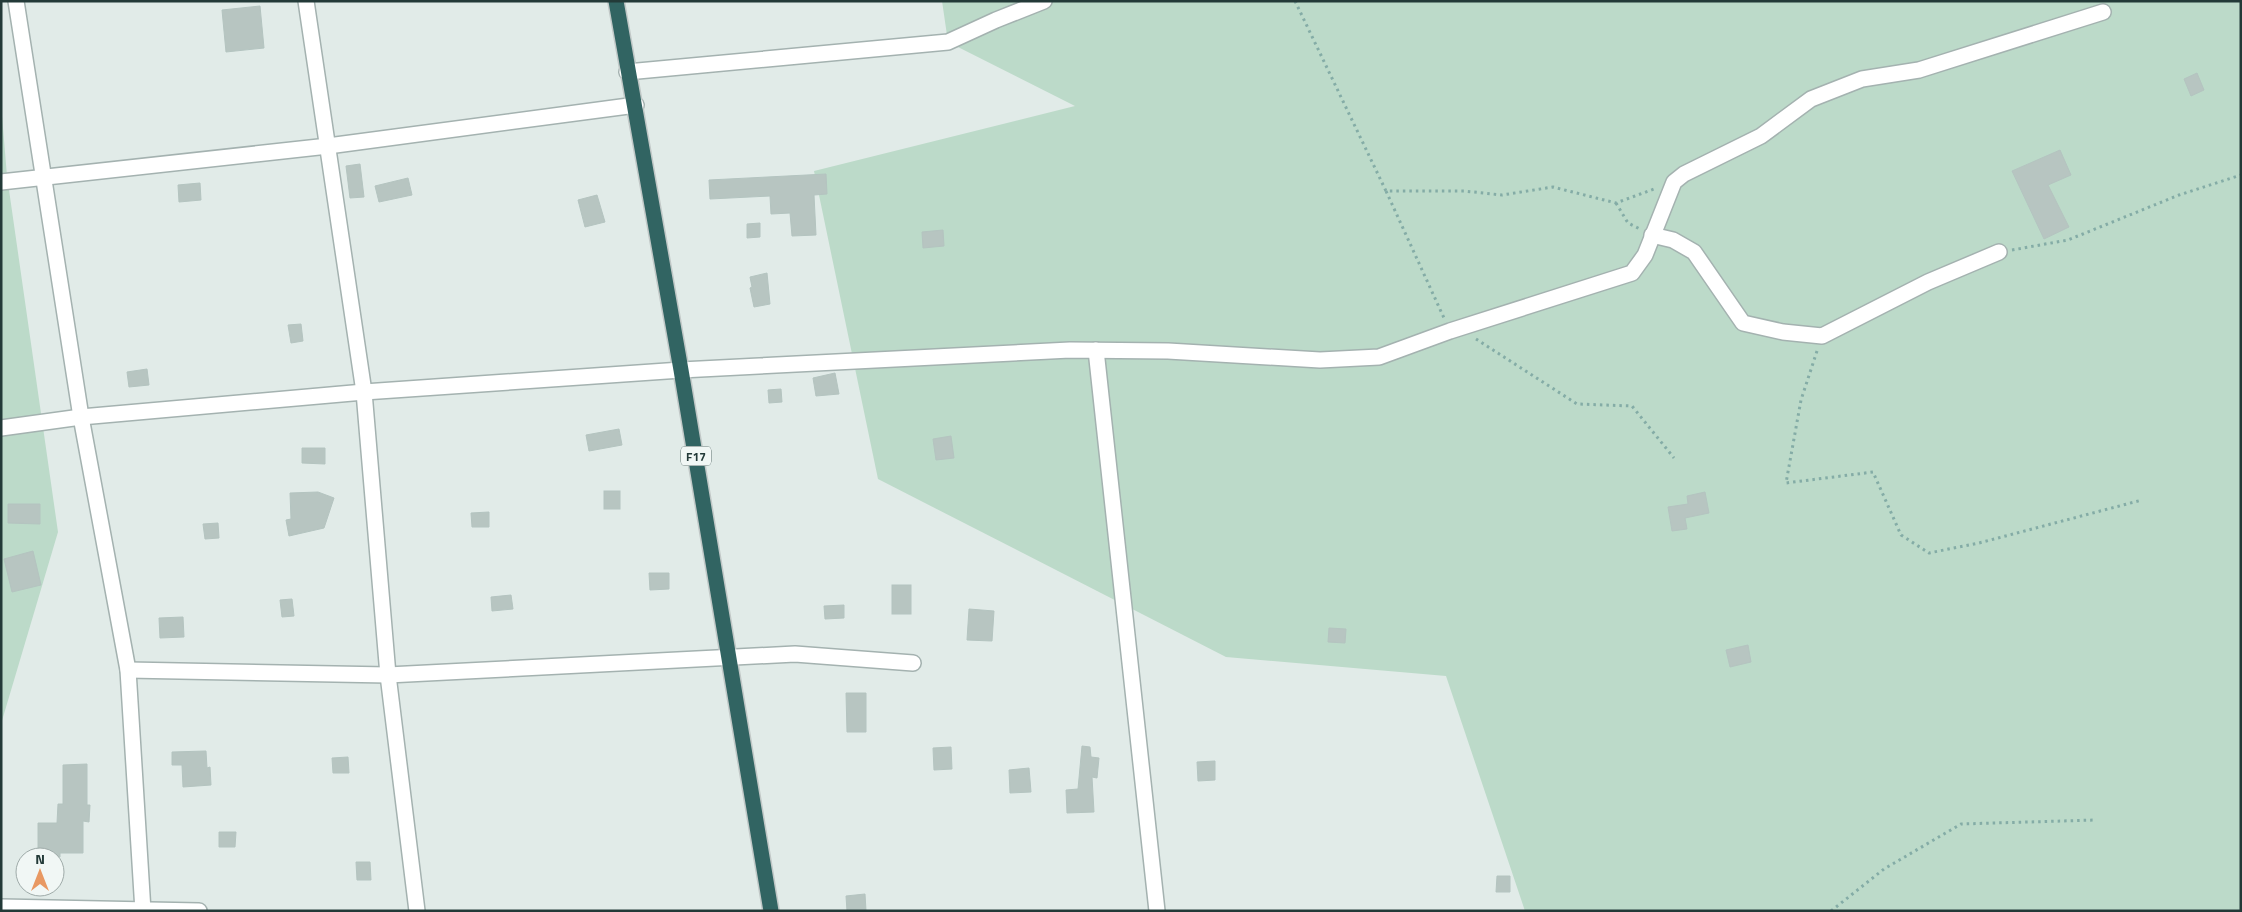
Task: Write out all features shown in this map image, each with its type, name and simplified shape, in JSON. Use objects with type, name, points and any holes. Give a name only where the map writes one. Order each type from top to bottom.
[{"type":"highway","name":"F17","points":[[616,1],[627,72],[636,105],[772,911]]},
{"type":"street","points":[[16,1],[81,417],[128,670],[143,910]]},
{"type":"street","points":[[306,1],[364,392],[388,675],[417,911]]},
{"type":"street","points":[[627,72],[948,42],[1044,1]]},
{"type":"street","points":[[1,428],[81,417],[364,392],[681,370],[1096,350],[1168,351],[1320,360],[1379,357],[1450,331],[1632,273],[1645,256],[1674,182],[1684,174],[1761,136],[1811,99],[1862,80],[1919,70],[2103,12]]},
{"type":"street","points":[[1,182],[328,146],[636,105]]},
{"type":"street","points":[[1652,235],[1672,240],[1694,252],[1743,323],[1782,332],[1822,336],[1928,282],[1999,252]]},
{"type":"street","points":[[1096,350],[1156,911]]},
{"type":"street","points":[[128,670],[388,675],[795,654],[913,663]]},
{"type":"street","points":[[1,907],[199,911]]},
{"type":"path","points":[[1295,1],[1386,191],[1450,331]]},
{"type":"path","points":[[1999,252],[2068,240],[2178,195],[2241,175]]},
{"type":"path","points":[[1386,191],[1464,191],[1502,195],[1553,187],[1616,203],[1674,182]]},
{"type":"path","points":[[1616,203],[1628,223],[1652,235]]},
{"type":"path","points":[[1822,336],[1801,400],[1786,483],[1873,472],[1901,535],[1929,553],[1978,543],[2142,500]]},
{"type":"path","points":[[1474,338],[1482,341],[1577,404],[1632,406],[1674,458]]},
{"type":"path","points":[[1831,911],[1884,869],[1961,824],[2096,820]]},
{"type":"green space","points":[[942,1],[2241,1],[2241,911],[1525,911],[1446,676],[1226,657],[878,479],[814,171],[1075,106],[948,42]]},
{"type":"green space","points":[[1,104],[7,176],[58,532],[1,724]]},
{"type":"building","points":[[260,6],[264,48],[226,52],[222,10]]},
{"type":"building","points":[[2197,73],[2204,90],[2191,96],[2184,79]]},
{"type":"building","points":[[2060,150],[2071,175],[2048,185],[2069,227],[2044,239],[2012,171]]},
{"type":"building","points":[[360,164],[364,197],[350,198],[346,166]]},
{"type":"building","points":[[826,174],[827,194],[814,195],[816,235],[792,236],[790,213],[771,214],[770,196],[710,199],[709,180]]},
{"type":"building","points":[[408,178],[412,195],[379,202],[375,186]]},
{"type":"building","points":[[200,183],[201,200],[179,202],[178,185]]},
{"type":"building","points":[[597,195],[605,222],[585,227],[578,200]]},
{"type":"building","points":[[760,223],[760,237],[747,238],[747,224]]},
{"type":"building","points":[[943,230],[944,246],[923,248],[922,232]]},
{"type":"building","points":[[767,273],[770,304],[754,307],[750,277]]},
{"type":"building","points":[[301,324],[303,341],[291,343],[288,325]]},
{"type":"building","points":[[147,369],[149,385],[129,387],[127,372]]},
{"type":"building","points":[[835,373],[839,394],[816,396],[813,378]]},
{"type":"building","points":[[781,389],[782,402],[769,403],[768,390]]},
{"type":"building","points":[[619,429],[622,445],[589,451],[586,435]]},
{"type":"building","points":[[951,436],[954,458],[936,460],[933,439]]},
{"type":"building","points":[[302,448],[325,448],[325,464],[302,463]]},
{"type":"building","points":[[604,491],[620,491],[620,509],[604,509]]},
{"type":"building","points":[[318,492],[334,498],[324,528],[289,536],[286,520],[291,519],[290,493]]},
{"type":"building","points":[[1705,492],[1709,513],[1685,518],[1687,529],[1672,531],[1668,507],[1688,504],[1687,496]]},
{"type":"building","points":[[8,504],[40,504],[40,524],[8,523]]},
{"type":"building","points":[[489,512],[489,527],[472,527],[471,513]]},
{"type":"building","points":[[218,523],[219,538],[205,539],[203,524]]},
{"type":"building","points":[[33,551],[41,585],[12,592],[4,559]]},
{"type":"building","points":[[649,573],[669,573],[669,589],[650,590]]},
{"type":"building","points":[[892,585],[911,585],[911,614],[892,614]]},
{"type":"building","points":[[511,595],[513,609],[492,611],[491,597]]},
{"type":"building","points":[[292,599],[294,616],[282,617],[280,600]]},
{"type":"building","points":[[844,605],[844,618],[825,619],[824,606]]},
{"type":"building","points":[[969,609],[994,611],[992,641],[967,640]]},
{"type":"building","points":[[183,617],[184,637],[160,638],[159,618]]},
{"type":"building","points":[[1329,628],[1346,629],[1345,643],[1328,642]]},
{"type":"building","points":[[1748,645],[1751,662],[1730,667],[1726,650]]},
{"type":"building","points":[[846,693],[866,693],[866,732],[847,732]]},
{"type":"building","points":[[1082,746],[1090,747],[1091,757],[1099,758],[1097,778],[1092,777],[1094,812],[1067,813],[1066,790],[1078,789]]},
{"type":"building","points":[[951,747],[952,769],[934,770],[933,748]]},
{"type":"building","points":[[206,751],[207,768],[210,767],[211,785],[183,787],[182,765],[172,765],[172,752]]},
{"type":"building","points":[[348,757],[349,773],[333,773],[332,758]]},
{"type":"building","points":[[1215,761],[1215,780],[1198,781],[1197,762]]},
{"type":"building","points":[[87,764],[87,805],[90,805],[89,822],[83,821],[83,853],[65,853],[65,847],[38,847],[38,823],[57,823],[58,804],[63,804],[63,765]]},
{"type":"building","points":[[1029,768],[1031,792],[1010,793],[1009,770]]},
{"type":"building","points":[[219,832],[236,832],[235,847],[219,847]]},
{"type":"building","points":[[356,862],[370,862],[371,880],[357,880]]},
{"type":"building","points":[[1497,876],[1510,876],[1510,892],[1496,892]]},
{"type":"building","points":[[865,894],[866,911],[847,911],[846,896]]}]
